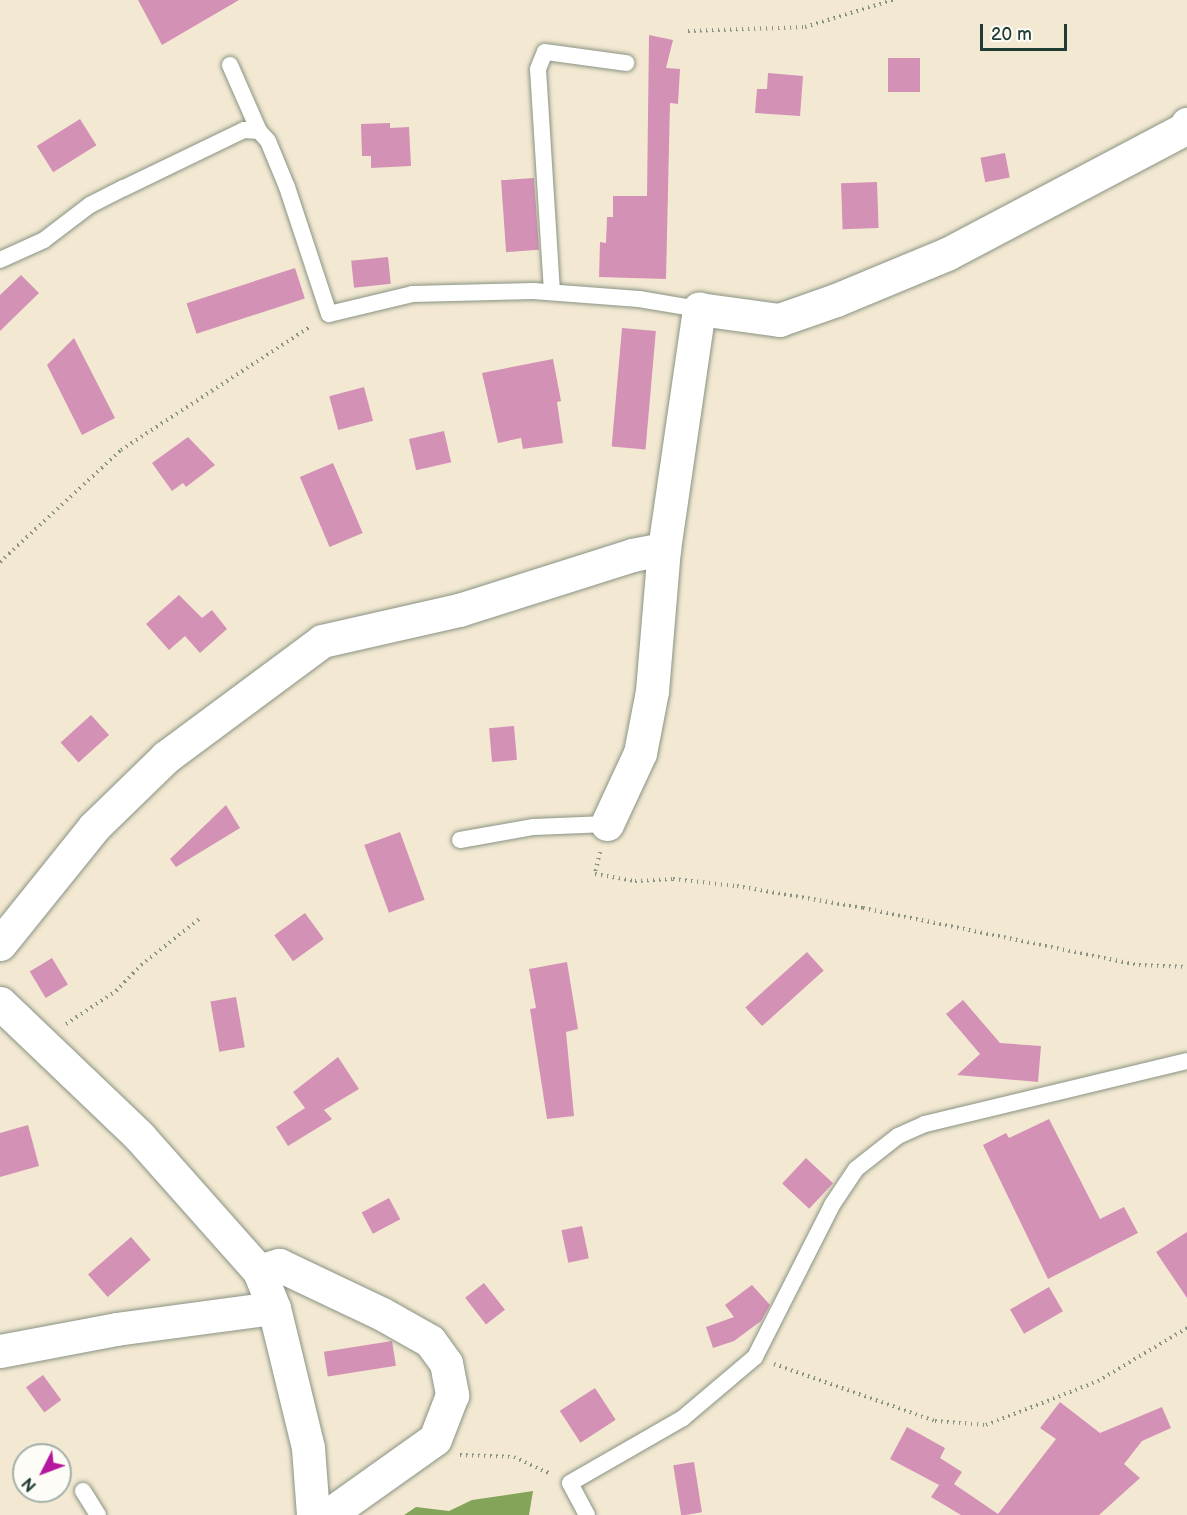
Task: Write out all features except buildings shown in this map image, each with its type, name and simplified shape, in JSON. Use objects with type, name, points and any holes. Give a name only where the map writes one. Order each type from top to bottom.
[{"type":"street","points":[[607,824],[640,753],[652,692],[664,549],[699,309],[779,320],[836,300],[947,254],[1184,129],[1187,124]]},
{"type":"street","points":[[0,944],[94,827],[166,757],[322,641],[459,610],[632,555],[664,549]]},
{"type":"street","points":[[0,1003],[39,1043],[140,1137],[259,1271],[274,1308],[308,1448],[313,1515]]},
{"type":"street","points":[[259,1271],[279,1265],[430,1341],[446,1363],[452,1395],[435,1438],[327,1515]]},
{"type":"street","points":[[0,1351],[116,1329],[274,1308]]},
{"type":"lane","points":[[552,292],[538,69],[545,52],[626,63]]},
{"type":"lane","points":[[230,65],[259,131],[268,141],[287,187],[329,314],[412,294],[552,292],[639,299],[699,309]]},
{"type":"lane","points":[[0,260],[44,240],[90,206],[124,188],[244,130],[259,131]]},
{"type":"lane","points":[[460,840],[534,827],[607,824]]},
{"type":"lane","points":[[587,1515],[570,1483],[683,1418],[755,1357],[832,1205],[856,1169],[898,1136],[925,1124],[1187,1061]]},
{"type":"lane","points":[[83,1491],[98,1515]]},
{"type":"path","points":[[688,32],[805,27],[893,0]]},
{"type":"path","points":[[0,562],[121,450],[329,314]]},
{"type":"path","points":[[595,874],[635,881],[673,879],[737,886],[863,908],[1138,965],[1187,967]]},
{"type":"path","points":[[39,1043],[116,990],[141,965],[199,919]]},
{"type":"path","points":[[755,1357],[935,1421],[986,1425],[1098,1381],[1187,1328]]},
{"type":"path","points":[[435,1438],[447,1452],[468,1457],[514,1457],[570,1483]]},
{"type":"green space","points":[[533,1491],[529,1515],[404,1515],[416,1507],[449,1511],[472,1500]]}]
